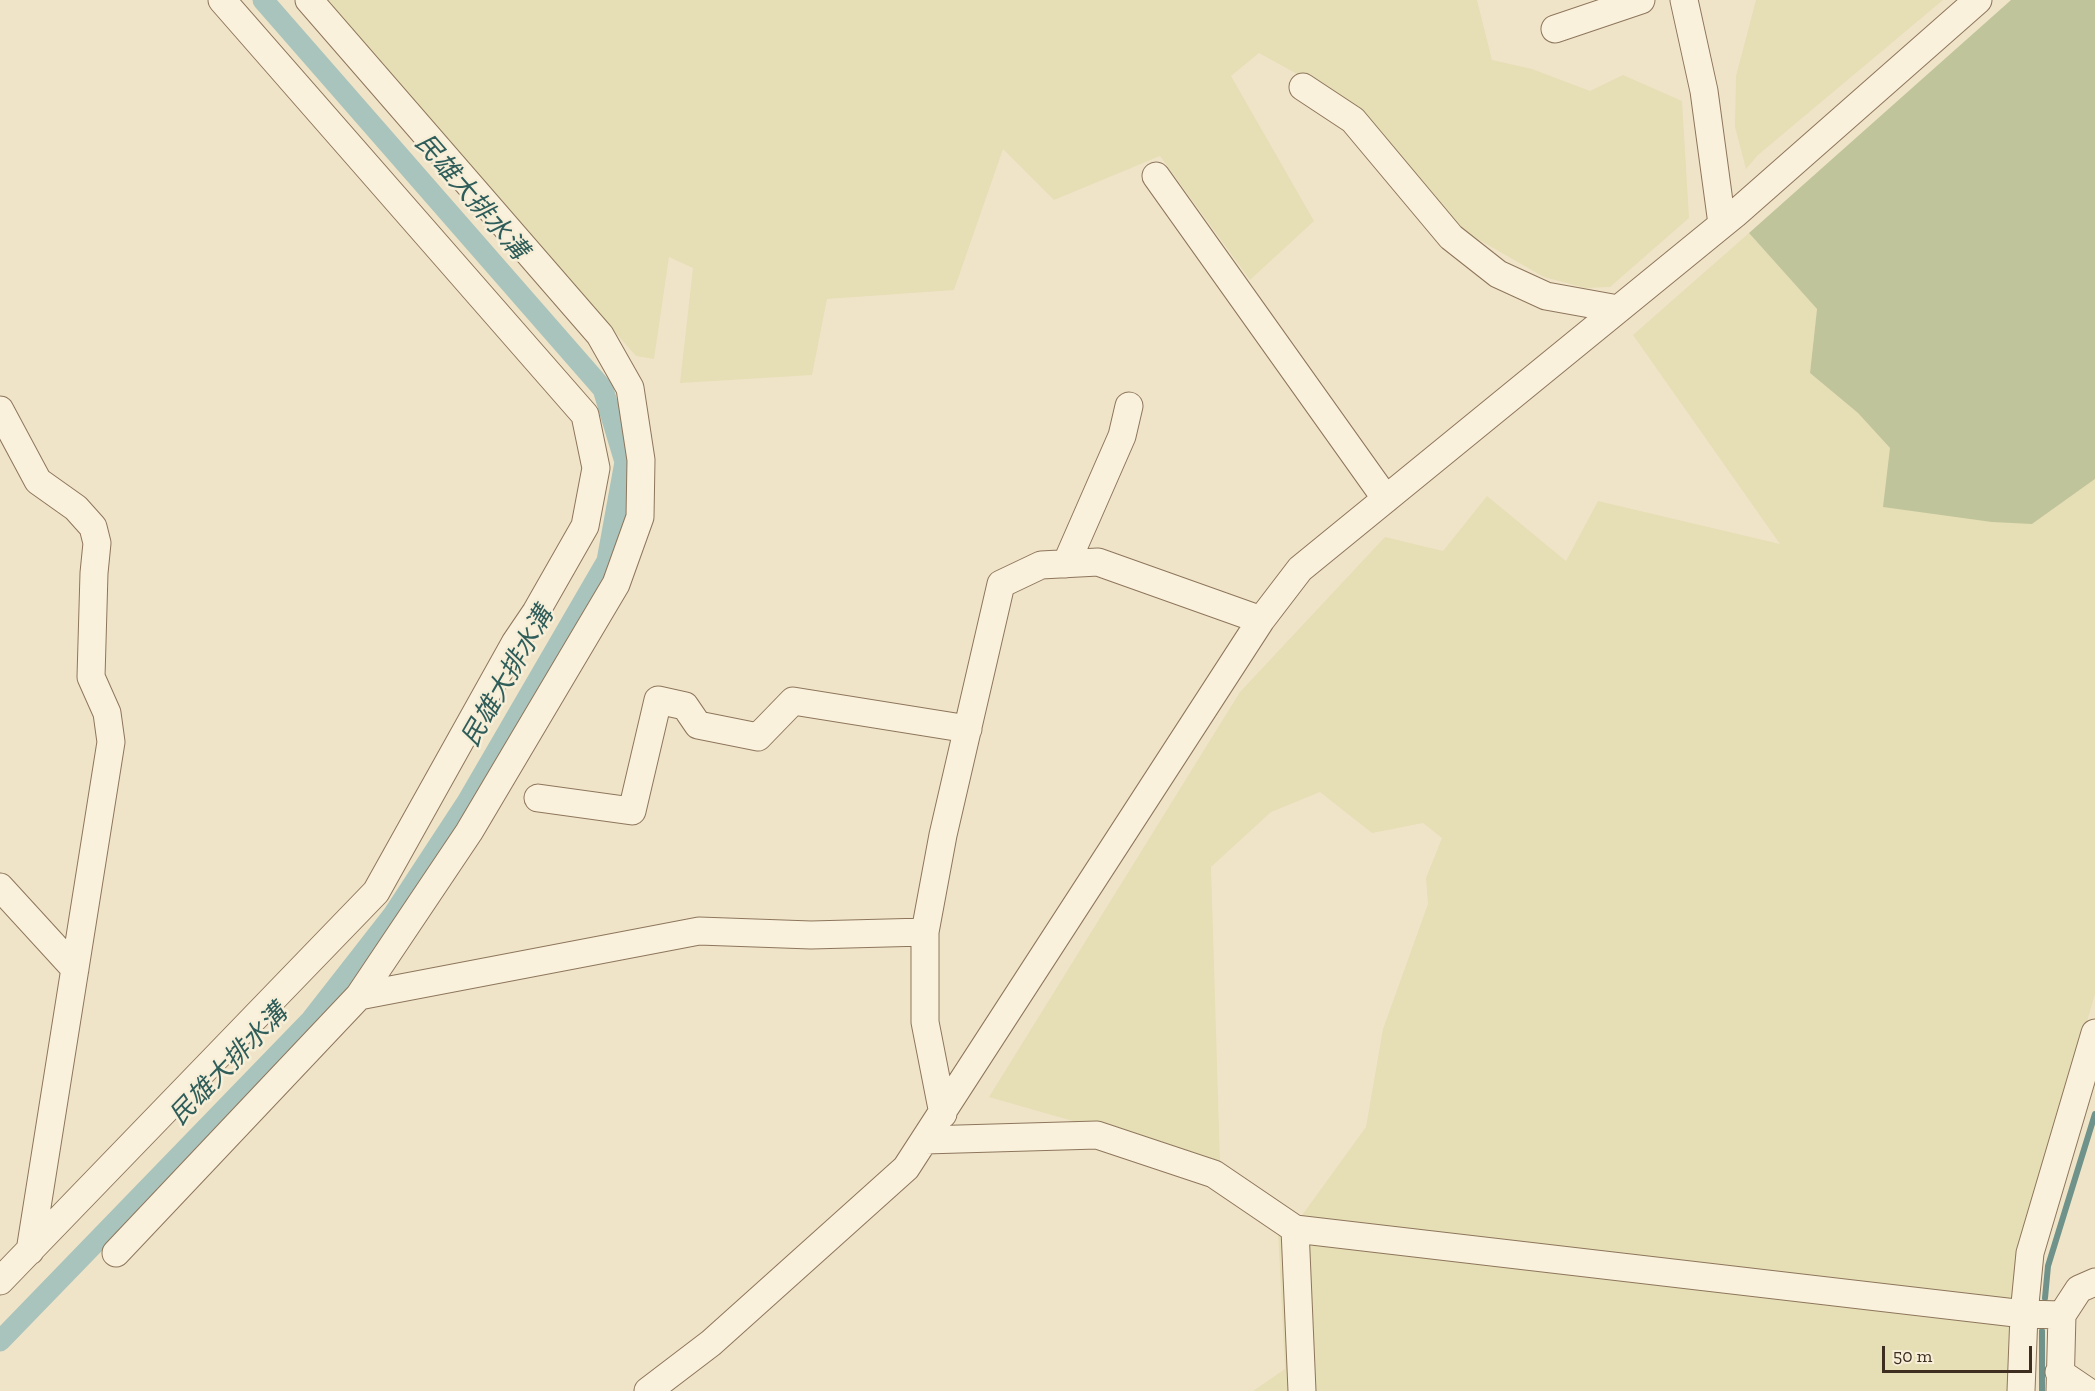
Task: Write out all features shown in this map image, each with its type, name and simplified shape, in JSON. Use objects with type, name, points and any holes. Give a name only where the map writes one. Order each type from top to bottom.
[{"type":"street","points":[[0,1281],[376,892],[515,643],[536,612],[585,526],[596,468],[585,415],[222,0]]},
{"type":"street","points":[[116,1253],[359,996],[469,832],[616,584],[640,517],[641,460],[630,388],[600,334],[309,0]]},
{"type":"street","points":[[1555,29],[1641,0]]},
{"type":"street","points":[[1684,0],[1704,91],[1722,224]]},
{"type":"street","points":[[648,1391],[711,1343],[906,1168],[1261,620],[1300,569],[1722,224],[1978,0]]},
{"type":"street","points":[[1303,87],[1353,120],[1451,237],[1498,274],[1546,296],[1618,309]]},
{"type":"street","points":[[1156,176],[1386,499]]},
{"type":"street","points":[[1066,564],[1122,436],[1129,406]]},
{"type":"street","points":[[0,410],[38,481],[76,508],[93,526],[97,543],[91,676],[107,713],[111,742],[30,1251]]},
{"type":"street","points":[[943,1114],[925,1022],[925,933],[943,835],[1001,584],[1041,565],[1098,562],[1261,620]]},
{"type":"street","points":[[538,798],[632,811],[658,700],[685,706],[699,725],[758,737],[794,701],[968,729]]},
{"type":"street","points":[[0,887],[75,969]]},
{"type":"street","points":[[359,996],[699,931],[811,935],[925,933]]},
{"type":"street","points":[[2021,1391],[2024,1314],[2030,1253],[2095,1033]]},
{"type":"street","points":[[925,1140],[1097,1135],[1214,1174],[1295,1229],[2024,1314],[2062,1315]]},
{"type":"street","points":[[1295,1229],[1302,1391]]},
{"type":"street","points":[[2087,1391],[2060,1381],[2062,1315],[2079,1289],[2095,1282]]},
{"type":"shaded area","points":[[326,0],[1477,0],[1492,60],[1532,69],[1590,91],[1623,75],[1682,101],[1689,218],[1610,287],[1585,288],[1544,277],[1467,233],[1355,106],[1259,53],[1231,76],[1314,221],[1250,280],[1160,156],[1054,200],[1003,149],[954,290],[827,299],[812,375],[680,383],[693,268],[669,257],[654,359],[636,356],[386,72]]},
{"type":"shaded area","points":[[1756,0],[1943,0],[1758,155],[1746,169],[1735,127],[1736,76]]},
{"type":"shaded area","points":[[1749,233],[1817,309],[1810,373],[1858,413],[1890,448],[2032,524],[2095,479],[2095,994],[2024,1236],[2009,1328],[2007,1391],[1253,1391],[1285,1369],[1278,1231],[1300,1218],[1366,1127],[1383,1029],[1428,904],[1426,878],[1442,838],[1423,823],[1372,833],[1320,792],[1271,812],[1211,867],[1220,1163],[989,1097],[1240,692],[1385,537],[1443,551],[1487,496],[1566,561],[1598,501],[1780,544],[1633,335]]},
{"type":"green space","points":[[2011,0],[2095,0],[2095,479],[2032,524],[1992,522],[1883,507],[1890,448],[1858,413],[1810,373],[1817,309],[1749,233]]},
{"type":"waterway","name":"民雄大排水溝","points":[[0,1341],[311,1020],[393,915],[467,802],[607,561],[625,462],[603,389],[263,0]]},
{"type":"waterway","points":[[2045,1298],[2048,1266],[2095,1114]]},
{"type":"waterway","points":[[2042,1331],[2042,1391]]}]
